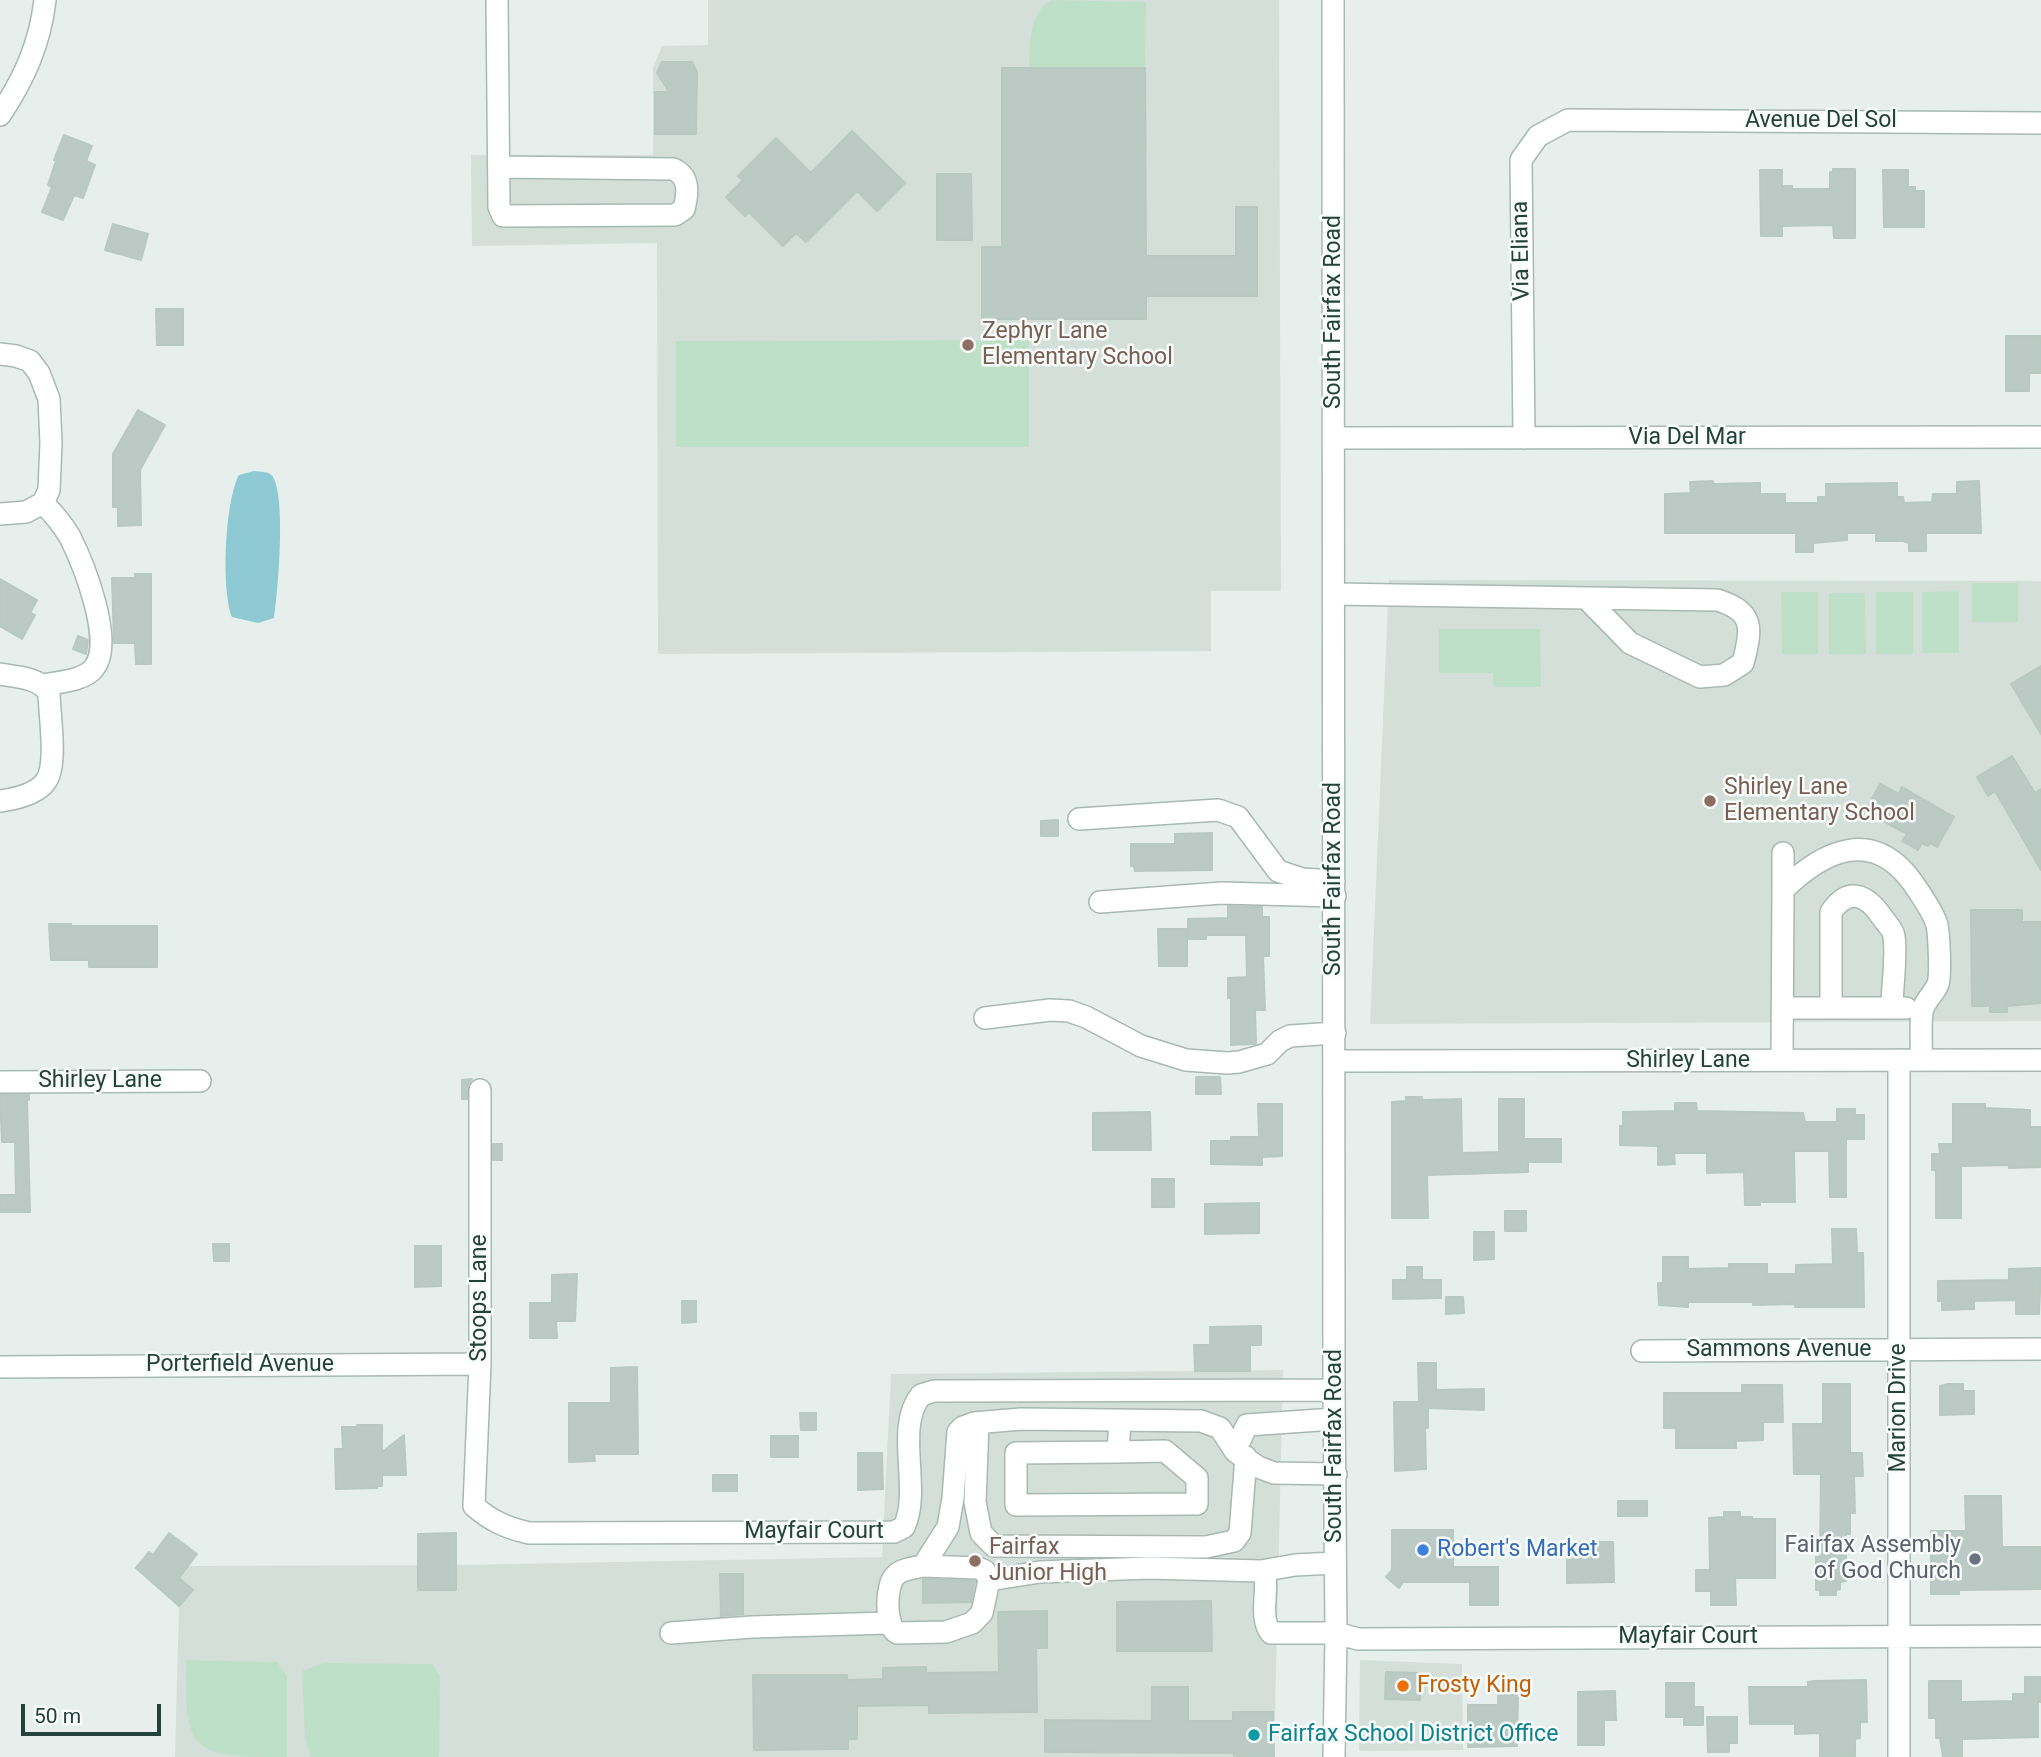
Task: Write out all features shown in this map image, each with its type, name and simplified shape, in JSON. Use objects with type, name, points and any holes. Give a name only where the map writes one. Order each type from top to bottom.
[{"type":"street","points":[[0,115],[18,89],[30,63],[39,35],[45,0]]},
{"type":"street","points":[[497,0],[499,167],[500,213],[508,218],[675,215],[684,209],[686,201],[686,181],[680,172],[673,169],[499,167]]},
{"type":"street","name":"South Fairfax Road","points":[[1333,0],[1336,1474],[1334,1757]]},
{"type":"street","name":"Via Eliana","points":[[1524,438],[1521,160],[1538,136],[1568,120],[1601,120]]},
{"type":"street","name":"Avenue Del Sol","points":[[1601,120],[2041,123]]},
{"type":"street","points":[[0,354],[30,361],[39,373],[49,399],[51,443],[49,490],[43,503],[26,512],[0,514]]},
{"type":"street","name":"Via Del Mar","points":[[1334,438],[2041,437]]},
{"type":"street","points":[[43,503],[69,537],[89,581],[96,604],[100,644],[97,661],[89,672],[43,685]]},
{"type":"street","points":[[1334,594],[1717,600],[1735,606],[1746,617],[1749,641],[1743,663],[1724,676],[1700,677],[1630,643],[1586,598]]},
{"type":"street","points":[[0,674],[30,679],[43,685],[49,692],[51,768],[45,783],[26,795],[0,801]]},
{"type":"street","points":[[1079,819],[1218,810],[1238,817],[1278,871],[1334,888]]},
{"type":"street","points":[[1783,890],[1803,870],[1826,856],[1847,850],[1867,850],[1882,854],[1901,867],[1918,890],[1937,926],[1939,982],[1923,1008],[1921,1060]]},
{"type":"street","points":[[1782,1060],[1783,853]]},
{"type":"street","points":[[1100,902],[1334,888]]},
{"type":"street","points":[[1831,1008],[1831,912],[1839,900],[1850,896],[1861,896],[1874,905],[1894,933],[1892,1008]]},
{"type":"street","points":[[1783,1008],[1923,1008]]},
{"type":"street","points":[[985,1018],[1050,1010],[1069,1011],[1141,1046],[1186,1060],[1227,1063],[1267,1054],[1280,1041],[1290,1036],[1335,1033]]},
{"type":"street","name":"Marion Drive","points":[[1899,1060],[1899,1757]]},
{"type":"street","name":"Shirley Lane","points":[[1335,1061],[2041,1060]]},
{"type":"street","name":"Shirley Lane","points":[[0,1082],[200,1080]]},
{"type":"street","name":"Stoops Lane","points":[[474,1506],[480,1364],[480,1090]]},
{"type":"street","name":"Sammons Avenue","points":[[1642,1351],[2041,1349]]},
{"type":"street","name":"Porterfield Avenue","points":[[0,1367],[480,1364]]},
{"type":"street","name":"Mayfair Court","points":[[474,1506],[489,1519],[509,1529],[529,1532],[894,1532],[904,1527],[910,1510],[910,1428],[913,1410],[921,1395],[934,1391],[1334,1390]]},
{"type":"street","points":[[923,1566],[948,1527],[958,1432],[963,1427],[978,1423],[1021,1419],[1201,1422],[1220,1428],[1240,1454],[1258,1467],[1274,1473],[1336,1474]]},
{"type":"street","points":[[978,1423],[975,1502],[981,1533],[994,1546],[1206,1546],[1234,1541],[1240,1533],[1240,1454],[1247,1425],[1334,1419]]},
{"type":"street","points":[[1118,1452],[1120,1420]]},
{"type":"street","points":[[1165,1451],[1197,1478],[1197,1504],[1016,1505],[1016,1452],[1118,1452],[1165,1451]]},
{"type":"street","points":[[989,1580],[1040,1572],[1135,1569],[1261,1571],[1294,1564],[1335,1563]]},
{"type":"street","points":[[923,1566],[978,1568],[985,1571],[989,1580],[982,1613],[965,1627],[946,1632],[897,1633],[890,1628],[889,1588],[892,1578],[899,1572],[923,1566]]},
{"type":"street","name":"Mayfair Court","points":[[1261,1571],[1266,1580],[1265,1616],[1270,1633],[1336,1633],[1358,1639],[2041,1636]]},
{"type":"street","points":[[671,1633],[752,1627],[889,1623]]},
{"type":"shaded area","name":"Zephyr Lane Elementary School","points":[[708,0],[1279,0],[1281,591],[1211,591],[1211,651],[658,654],[657,243],[472,246],[471,155],[653,155],[653,68],[662,46],[708,45]]},
{"type":"shaded area","name":"Shirley Lane Elementary School","points":[[1389,580],[2041,581],[2041,1021],[1370,1024]]},
{"type":"shaded area","name":"Fairfax Junior High","points":[[1283,1370],[1274,1757],[175,1757],[180,1566],[461,1565],[882,1557],[891,1374]]},
{"type":"shaded area","points":[[1360,1660],[1462,1664],[1463,1750],[1359,1751]]},
{"type":"green space","points":[[1052,0],[1146,2],[1145,68],[1029,68],[1034,21],[1044,5]]},
{"type":"green space","points":[[1029,340],[1029,447],[676,447],[676,341]]},
{"type":"green space","points":[[1972,583],[2018,583],[2018,622],[1972,622]]},
{"type":"green space","points":[[1959,591],[1959,653],[1922,653],[1922,592]]},
{"type":"green space","points":[[1781,592],[1818,592],[1818,654],[1782,654]]},
{"type":"green space","points":[[1876,592],[1913,592],[1913,654],[1876,654]]},
{"type":"green space","points":[[1829,593],[1865,593],[1866,654],[1829,655]]},
{"type":"green space","points":[[1439,629],[1540,629],[1541,687],[1494,687],[1493,673],[1439,673]]},
{"type":"green space","points":[[186,1660],[277,1662],[287,1676],[287,1757],[232,1755],[214,1752],[201,1744],[193,1733],[188,1716]]},
{"type":"green space","points":[[323,1663],[432,1664],[440,1676],[439,1757],[311,1757],[305,1738],[302,1671]]},
{"type":"water","points":[[254,471],[273,477],[277,488],[280,524],[274,618],[258,623],[232,617],[226,587],[226,545],[234,487],[239,475]]},
{"type":"building","points":[[662,62],[692,62],[697,72],[696,134],[655,134],[655,92],[669,92],[657,73]]},
{"type":"building","points":[[1002,68],[1145,68],[1146,256],[1236,256],[1236,207],[1257,207],[1257,296],[1146,296],[1146,319],[982,319],[982,247],[1002,247]]},
{"type":"building","points":[[852,131],[905,183],[877,211],[857,191],[806,242],[796,233],[783,246],[749,212],[745,216],[726,197],[743,180],[738,176],[776,138],[811,173]]},
{"type":"building","points":[[64,135],[92,146],[86,161],[95,165],[83,198],[74,195],[63,220],[42,212],[52,187],[48,185],[56,161],[54,160]]},
{"type":"building","points":[[1833,169],[1855,169],[1855,238],[1834,238],[1833,225],[1782,226],[1782,236],[1761,236],[1760,170],[1782,170],[1782,186],[1792,186],[1792,189],[1830,189],[1830,172],[1833,172]]},
{"type":"building","points":[[1883,170],[1908,170],[1908,187],[1915,187],[1915,191],[1924,191],[1924,227],[1884,227]]},
{"type":"building","points":[[937,174],[971,174],[972,240],[937,240]]},
{"type":"building","points":[[113,224],[148,234],[141,260],[105,250]]},
{"type":"building","points":[[156,309],[183,309],[183,345],[157,345]]},
{"type":"building","points":[[2006,336],[2041,336],[2041,373],[2029,373],[2029,391],[2006,391]]},
{"type":"building","points":[[138,410],[165,425],[140,470],[141,525],[118,526],[118,507],[113,507],[113,454]]},
{"type":"building","points":[[1713,481],[1713,484],[1760,483],[1760,494],[1785,494],[1785,503],[1818,503],[1818,497],[1826,497],[1826,484],[1897,483],[1897,497],[1903,497],[1904,503],[1932,502],[1933,494],[1957,494],[1957,482],[1979,481],[1981,533],[1926,533],[1926,551],[1909,551],[1909,543],[1903,541],[1876,541],[1876,533],[1847,533],[1847,540],[1813,543],[1813,552],[1796,552],[1796,533],[1665,533],[1665,494],[1691,493],[1690,482]]},
{"type":"building","points":[[135,574],[151,574],[151,664],[136,664],[135,643],[114,643],[112,578],[135,578]]},
{"type":"building","points":[[0,579],[37,600],[30,613],[35,615],[22,639],[0,626]]},
{"type":"building","points":[[78,636],[88,640],[86,654],[73,649]]},
{"type":"building","points":[[2041,666],[2041,734],[2011,684]]},
{"type":"building","points":[[2012,756],[2035,793],[2041,789],[2041,870],[1995,791],[1988,796],[1977,777]]},
{"type":"building","points":[[1880,784],[1899,794],[1902,787],[1954,817],[1937,847],[1922,843],[1918,850],[1902,841],[1907,834],[1865,811]]},
{"type":"building","points":[[1058,820],[1058,836],[1041,836],[1041,821]]},
{"type":"building","points":[[1212,833],[1212,870],[1135,871],[1134,866],[1131,866],[1131,844],[1175,844],[1175,834]]},
{"type":"building","points":[[1228,906],[1262,907],[1262,917],[1269,917],[1269,956],[1263,956],[1265,1010],[1255,1010],[1256,1044],[1231,1045],[1231,998],[1228,998],[1228,978],[1247,977],[1246,935],[1206,935],[1206,939],[1188,939],[1188,919],[1228,918]]},
{"type":"building","points":[[1971,910],[2022,910],[2022,922],[2041,922],[2041,1003],[2007,1006],[2007,1012],[1990,1012],[1990,1006],[1972,1006]]},
{"type":"building","points":[[49,924],[157,926],[157,967],[89,967],[89,960],[51,960]]},
{"type":"building","points":[[1158,929],[1187,929],[1187,966],[1159,966]]},
{"type":"building","points":[[1196,1077],[1220,1077],[1221,1094],[1196,1094]]},
{"type":"building","points":[[472,1079],[468,1084],[467,1099],[462,1099],[462,1080]]},
{"type":"building","points":[[0,1095],[29,1095],[30,1212],[0,1212],[0,1195],[16,1195],[15,1142],[2,1142]]},
{"type":"building","points":[[1406,1097],[1422,1097],[1422,1100],[1461,1099],[1462,1153],[1499,1152],[1499,1099],[1524,1099],[1524,1139],[1561,1139],[1561,1162],[1528,1162],[1528,1172],[1427,1175],[1428,1218],[1392,1218],[1392,1102],[1406,1101]]},
{"type":"building","points":[[1675,1103],[1696,1103],[1697,1111],[1803,1113],[1805,1122],[1837,1122],[1837,1109],[1855,1109],[1855,1115],[1864,1115],[1864,1139],[1846,1139],[1846,1197],[1830,1197],[1829,1151],[1794,1151],[1795,1202],[1745,1205],[1744,1172],[1707,1173],[1707,1153],[1674,1153],[1675,1164],[1658,1165],[1658,1146],[1620,1145],[1623,1112],[1675,1111]]},
{"type":"building","points":[[1258,1104],[1282,1104],[1282,1156],[1262,1157],[1262,1165],[1211,1164],[1211,1141],[1231,1141],[1231,1137],[1259,1137]]},
{"type":"building","points":[[1953,1104],[1985,1104],[1985,1108],[2030,1110],[2030,1127],[2041,1127],[2041,1167],[1961,1166],[1961,1218],[1936,1218],[1936,1170],[1932,1170],[1932,1154],[1940,1154],[1939,1144],[1953,1144]]},
{"type":"building","points":[[1150,1112],[1151,1150],[1093,1150],[1093,1113]]},
{"type":"building","points":[[493,1144],[502,1144],[502,1160],[493,1160]]},
{"type":"building","points":[[1152,1179],[1174,1179],[1174,1207],[1152,1207]]},
{"type":"building","points":[[1259,1203],[1259,1233],[1205,1234],[1205,1204]]},
{"type":"building","points":[[1505,1211],[1526,1211],[1526,1231],[1505,1231]]},
{"type":"building","points":[[1832,1229],[1856,1229],[1857,1253],[1863,1253],[1864,1307],[1795,1307],[1795,1304],[1753,1305],[1753,1302],[1688,1302],[1688,1307],[1659,1305],[1658,1283],[1663,1283],[1663,1257],[1688,1257],[1688,1269],[1729,1268],[1729,1264],[1767,1264],[1767,1274],[1796,1274],[1796,1265],[1833,1264]]},
{"type":"building","points":[[1474,1232],[1494,1232],[1494,1259],[1474,1260]]},
{"type":"building","points":[[213,1244],[229,1244],[229,1261],[214,1261]]},
{"type":"building","points":[[415,1246],[441,1246],[441,1286],[415,1287]]},
{"type":"building","points":[[1407,1267],[1422,1267],[1422,1280],[1441,1280],[1441,1298],[1393,1299],[1393,1280],[1407,1280]]},
{"type":"building","points":[[2041,1268],[2039,1314],[2016,1314],[2016,1300],[1974,1301],[1974,1309],[1942,1310],[1942,1301],[1938,1301],[1938,1281],[2009,1280],[2009,1269]]},
{"type":"building","points":[[577,1274],[575,1321],[556,1321],[557,1338],[530,1338],[530,1303],[552,1303],[552,1275]]},
{"type":"building","points":[[1446,1297],[1463,1297],[1464,1313],[1446,1314]]},
{"type":"building","points":[[682,1301],[696,1301],[696,1322],[682,1323]]},
{"type":"building","points":[[1261,1326],[1261,1345],[1250,1345],[1250,1371],[1195,1371],[1194,1345],[1210,1345],[1210,1327]]},
{"type":"building","points":[[1418,1363],[1436,1363],[1436,1390],[1484,1389],[1484,1410],[1428,1408],[1428,1428],[1425,1428],[1426,1469],[1395,1471],[1394,1402],[1419,1402]]},
{"type":"building","points":[[637,1367],[638,1454],[594,1454],[595,1461],[569,1462],[569,1403],[611,1403],[611,1368]]},
{"type":"building","points":[[1823,1384],[1850,1384],[1850,1453],[1862,1453],[1863,1476],[1854,1476],[1855,1513],[1850,1513],[1850,1534],[1846,1534],[1846,1581],[1840,1582],[1836,1595],[1820,1595],[1820,1590],[1816,1590],[1816,1557],[1820,1557],[1821,1474],[1794,1474],[1793,1424],[1823,1424]]},
{"type":"building","points":[[1963,1384],[1963,1391],[1974,1391],[1974,1414],[1940,1415],[1940,1386]]},
{"type":"building","points":[[1742,1385],[1782,1385],[1783,1422],[1763,1422],[1763,1440],[1736,1441],[1736,1448],[1676,1448],[1676,1428],[1664,1428],[1664,1393],[1742,1393]]},
{"type":"building","points":[[800,1413],[816,1413],[816,1430],[801,1430]]},
{"type":"building","points":[[382,1425],[382,1452],[404,1435],[406,1475],[382,1475],[382,1486],[377,1488],[336,1489],[335,1449],[343,1449],[342,1427]]},
{"type":"building","points":[[771,1436],[798,1436],[798,1457],[771,1457]]},
{"type":"building","points":[[858,1453],[882,1453],[883,1489],[858,1490]]},
{"type":"building","points":[[713,1475],[737,1475],[737,1491],[713,1491]]},
{"type":"building","points":[[1965,1496],[2001,1496],[2002,1547],[2041,1547],[2041,1589],[1959,1590],[1959,1594],[1931,1594],[1931,1531],[1966,1531]]},
{"type":"building","points":[[1618,1501],[1647,1501],[1647,1516],[1618,1516]]},
{"type":"building","points":[[1724,1512],[1740,1512],[1740,1517],[1752,1519],[1775,1519],[1775,1578],[1735,1578],[1736,1605],[1711,1605],[1711,1591],[1696,1591],[1696,1570],[1710,1570],[1709,1518],[1724,1517]]},
{"type":"building","name":"Robert's Market","points":[[1392,1530],[1453,1530],[1453,1567],[1498,1567],[1498,1605],[1470,1605],[1470,1582],[1403,1582],[1399,1588],[1386,1577],[1392,1570]]},
{"type":"building","points":[[169,1533],[197,1554],[179,1578],[193,1590],[179,1606],[136,1568],[149,1552],[153,1555]]},
{"type":"building","points":[[456,1533],[456,1590],[418,1590],[418,1534]]},
{"type":"building","points":[[1567,1542],[1613,1542],[1614,1582],[1567,1583]]},
{"type":"building","points":[[720,1574],[743,1574],[743,1614],[721,1616]]},
{"type":"building","points":[[923,1579],[975,1581],[971,1602],[923,1603]]},
{"type":"building","points":[[1211,1601],[1212,1651],[1117,1651],[1117,1602]]},
{"type":"building","points":[[1047,1611],[1047,1648],[1036,1648],[1037,1712],[929,1713],[929,1705],[857,1706],[857,1739],[848,1739],[848,1749],[754,1750],[753,1675],[847,1675],[847,1680],[883,1679],[883,1668],[926,1667],[926,1673],[999,1672],[998,1612]]},
{"type":"building","name":"Frosty King","points":[[1386,1672],[1421,1673],[1420,1700],[1385,1699]]},
{"type":"building","points":[[2025,1677],[2041,1677],[2038,1737],[1962,1739],[1962,1757],[1943,1757],[1940,1738],[1936,1738],[1936,1718],[1929,1718],[1929,1681],[1961,1681],[1961,1702],[2013,1701],[2013,1694],[2025,1694]]},
{"type":"building","points":[[1866,1680],[1867,1722],[1860,1722],[1860,1738],[1855,1739],[1855,1757],[1820,1757],[1820,1733],[1795,1734],[1795,1724],[1750,1724],[1749,1687],[1808,1687],[1808,1682],[1814,1681]]},
{"type":"building","points":[[1666,1683],[1694,1683],[1694,1707],[1703,1707],[1703,1725],[1684,1725],[1684,1717],[1666,1717]]},
{"type":"building","points":[[1152,1687],[1188,1687],[1188,1721],[1233,1721],[1233,1712],[1273,1712],[1274,1757],[1234,1757],[1234,1753],[1045,1752],[1045,1720],[1152,1721]]},
{"type":"building","points":[[1615,1691],[1616,1720],[1604,1720],[1604,1745],[1578,1745],[1578,1692]]},
{"type":"building","points":[[1498,1695],[1518,1695],[1517,1746],[1468,1747],[1468,1705],[1498,1705]]},
{"type":"building","points":[[1707,1717],[1737,1717],[1737,1743],[1729,1743],[1729,1752],[1708,1752]]},
{"type":"place","name":"Zephyr Lane Elementary School","points":[[968,345]]},
{"type":"place","name":"Shirley Lane Elementary School","points":[[1710,801]]},
{"type":"place","name":"Robert's Market","points":[[1423,1550]]},
{"type":"place","name":"Fairfax Assembly of God Church","points":[[1975,1559]]},
{"type":"place","name":"Fairfax Junior High","points":[[975,1561]]},
{"type":"place","name":"Frosty King","points":[[1403,1686]]},
{"type":"place","name":"Fairfax School District Office","points":[[1254,1735]]}]
